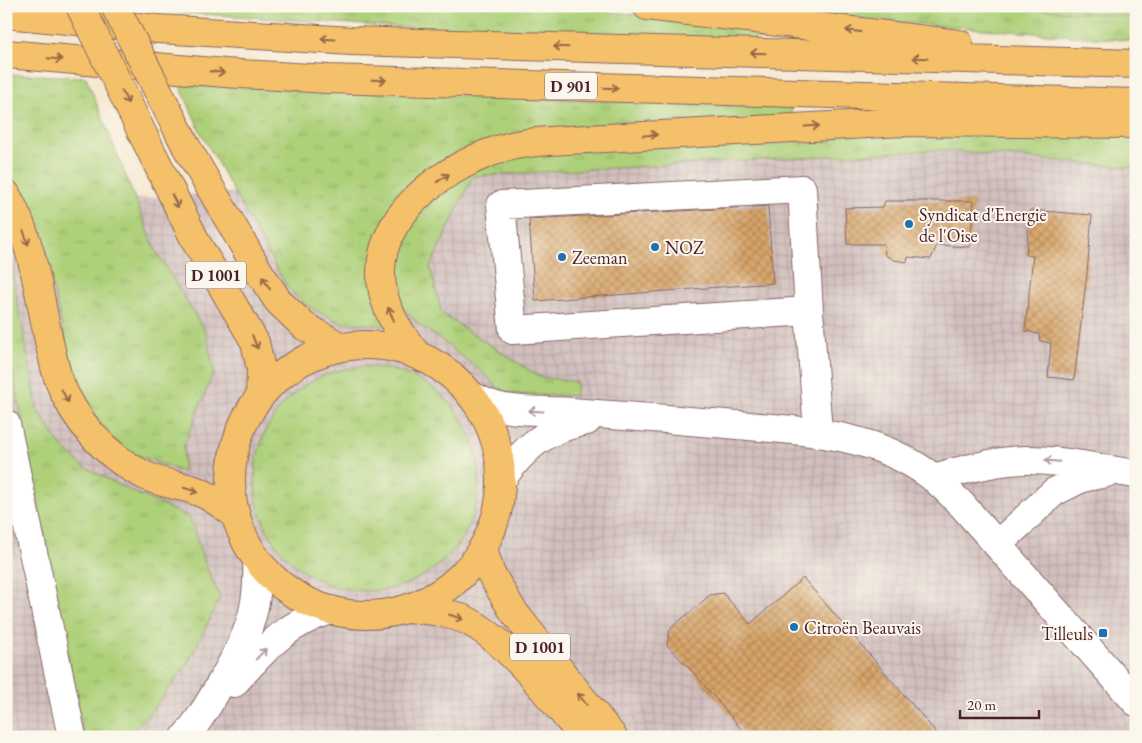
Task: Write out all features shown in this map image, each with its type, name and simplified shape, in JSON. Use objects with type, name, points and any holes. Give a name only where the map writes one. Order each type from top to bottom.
[{"type":"main road","name":"D 1001","points":[[80,6],[196,242],[255,342],[261,369],[260,396]]},
{"type":"main road","name":"D 1001","points":[[115,6],[186,146],[278,301],[304,326],[341,347]]},
{"type":"main road","points":[[646,6],[920,38],[1092,63]]},
{"type":"main road","name":"D 901","points":[[6,14],[159,28],[351,41],[1136,64]]},
{"type":"main road","name":"D 901","points":[[6,54],[328,79],[1136,103]]},
{"type":"main road","points":[[417,355],[394,321],[383,292],[381,266],[386,240],[402,212],[427,189],[461,167],[496,150],[549,141],[904,122],[1136,124]]},
{"type":"main road","points":[[6,194],[22,225],[32,258],[52,360],[62,390],[76,414],[93,436],[124,463],[155,480],[204,494],[236,516]]},
{"type":"main road","points":[[376,345],[417,355],[447,372],[472,396],[486,416],[492,432],[499,455],[501,480],[499,504],[483,548],[454,582],[433,597],[409,608],[371,615],[351,614],[312,604],[294,594],[271,576],[245,539],[236,516],[231,487],[233,458],[245,421],[260,396],[273,382],[296,365],[314,356],[341,347],[376,345]]},
{"type":"main road","name":"D 1001","points":[[483,548],[490,572],[513,611],[613,737]]},
{"type":"main road","name":"D 1001","points":[[409,608],[442,612],[478,626],[511,655],[583,737]]},
{"type":"street","points":[[809,311],[513,330],[501,205],[802,189],[818,432]]},
{"type":"street","points":[[472,396],[494,406],[514,410],[570,412],[818,432],[856,440],[898,456],[933,478],[962,505],[1136,702]]},
{"type":"street","points":[[501,480],[527,449],[552,431],[571,424],[620,416]]},
{"type":"street","points":[[6,424],[72,737]]},
{"type":"street","points":[[933,478],[984,466],[1026,460],[1060,462],[1127,472]]},
{"type":"street","points":[[997,545],[1054,492],[1082,478],[1127,472]]},
{"type":"street","points":[[203,714],[242,645],[252,621],[258,593],[258,560]]},
{"type":"street","points":[[185,737],[203,714],[284,631],[309,617],[331,610]]},
{"type":"shaded area","points":[[939,150],[1136,168],[1136,737],[6,737],[6,174],[118,200],[560,170]]},
{"type":"green space","points":[[141,6],[563,6],[777,31],[777,40],[397,27],[142,10]]},
{"type":"green space","points":[[742,6],[1136,6],[1136,41],[843,18]]},
{"type":"green space","points":[[997,6],[1136,6],[1136,17]]},
{"type":"green space","points":[[6,74],[86,77],[156,251],[206,333],[214,372],[184,445],[183,472],[129,452],[102,429],[75,380],[44,251],[29,209],[6,174]]},
{"type":"green space","points":[[180,85],[792,108],[790,116],[564,128],[392,211],[389,326],[339,322],[307,306],[287,287],[201,133]]},
{"type":"green space","points":[[845,132],[1136,132],[1136,168],[939,150],[473,176],[430,267],[442,314],[540,377],[577,382],[575,396],[527,395],[502,392],[482,372],[419,325],[403,308],[392,286],[392,261],[418,209],[495,156]]},
{"type":"green space","points":[[6,242],[38,411],[61,446],[83,466],[190,518],[203,559],[220,598],[187,665],[147,717],[125,737],[84,737],[6,338]]},
{"type":"green space","points":[[367,367],[389,369],[420,380],[438,392],[454,408],[466,426],[474,446],[479,479],[477,501],[466,532],[454,550],[438,566],[420,578],[400,586],[367,591],[345,589],[314,578],[296,566],[280,550],[268,532],[260,512],[255,479],[257,457],[268,426],[280,408],[296,392],[314,380],[334,372]]},
{"type":"building","name":"Syndicat d'Energie de l'Oise","points":[[885,201],[974,201],[970,247],[937,245],[931,259],[908,257],[907,262],[894,260],[885,255],[884,244],[847,244],[845,208],[883,207]]},
{"type":"building","points":[[768,206],[773,283],[535,301],[529,219]]},
{"type":"building","points":[[1030,210],[1092,215],[1074,380],[1048,377],[1051,343],[1040,341],[1039,334],[1025,331],[1033,256],[1026,255]]},
{"type":"building","points":[[803,578],[940,737],[748,737],[694,673],[667,645],[670,629],[710,595],[723,593],[750,624]]},
{"type":"place","name":"Syndicat d'Energie de l'Oise","points":[[909,224]]},
{"type":"place","name":"NOZ","points":[[655,247]]},
{"type":"place","name":"Zeeman","points":[[562,257]]},
{"type":"place","name":"Citroën Beauvais","points":[[794,627]]},
{"type":"place","name":"Tilleuls","points":[[1103,633]]}]
